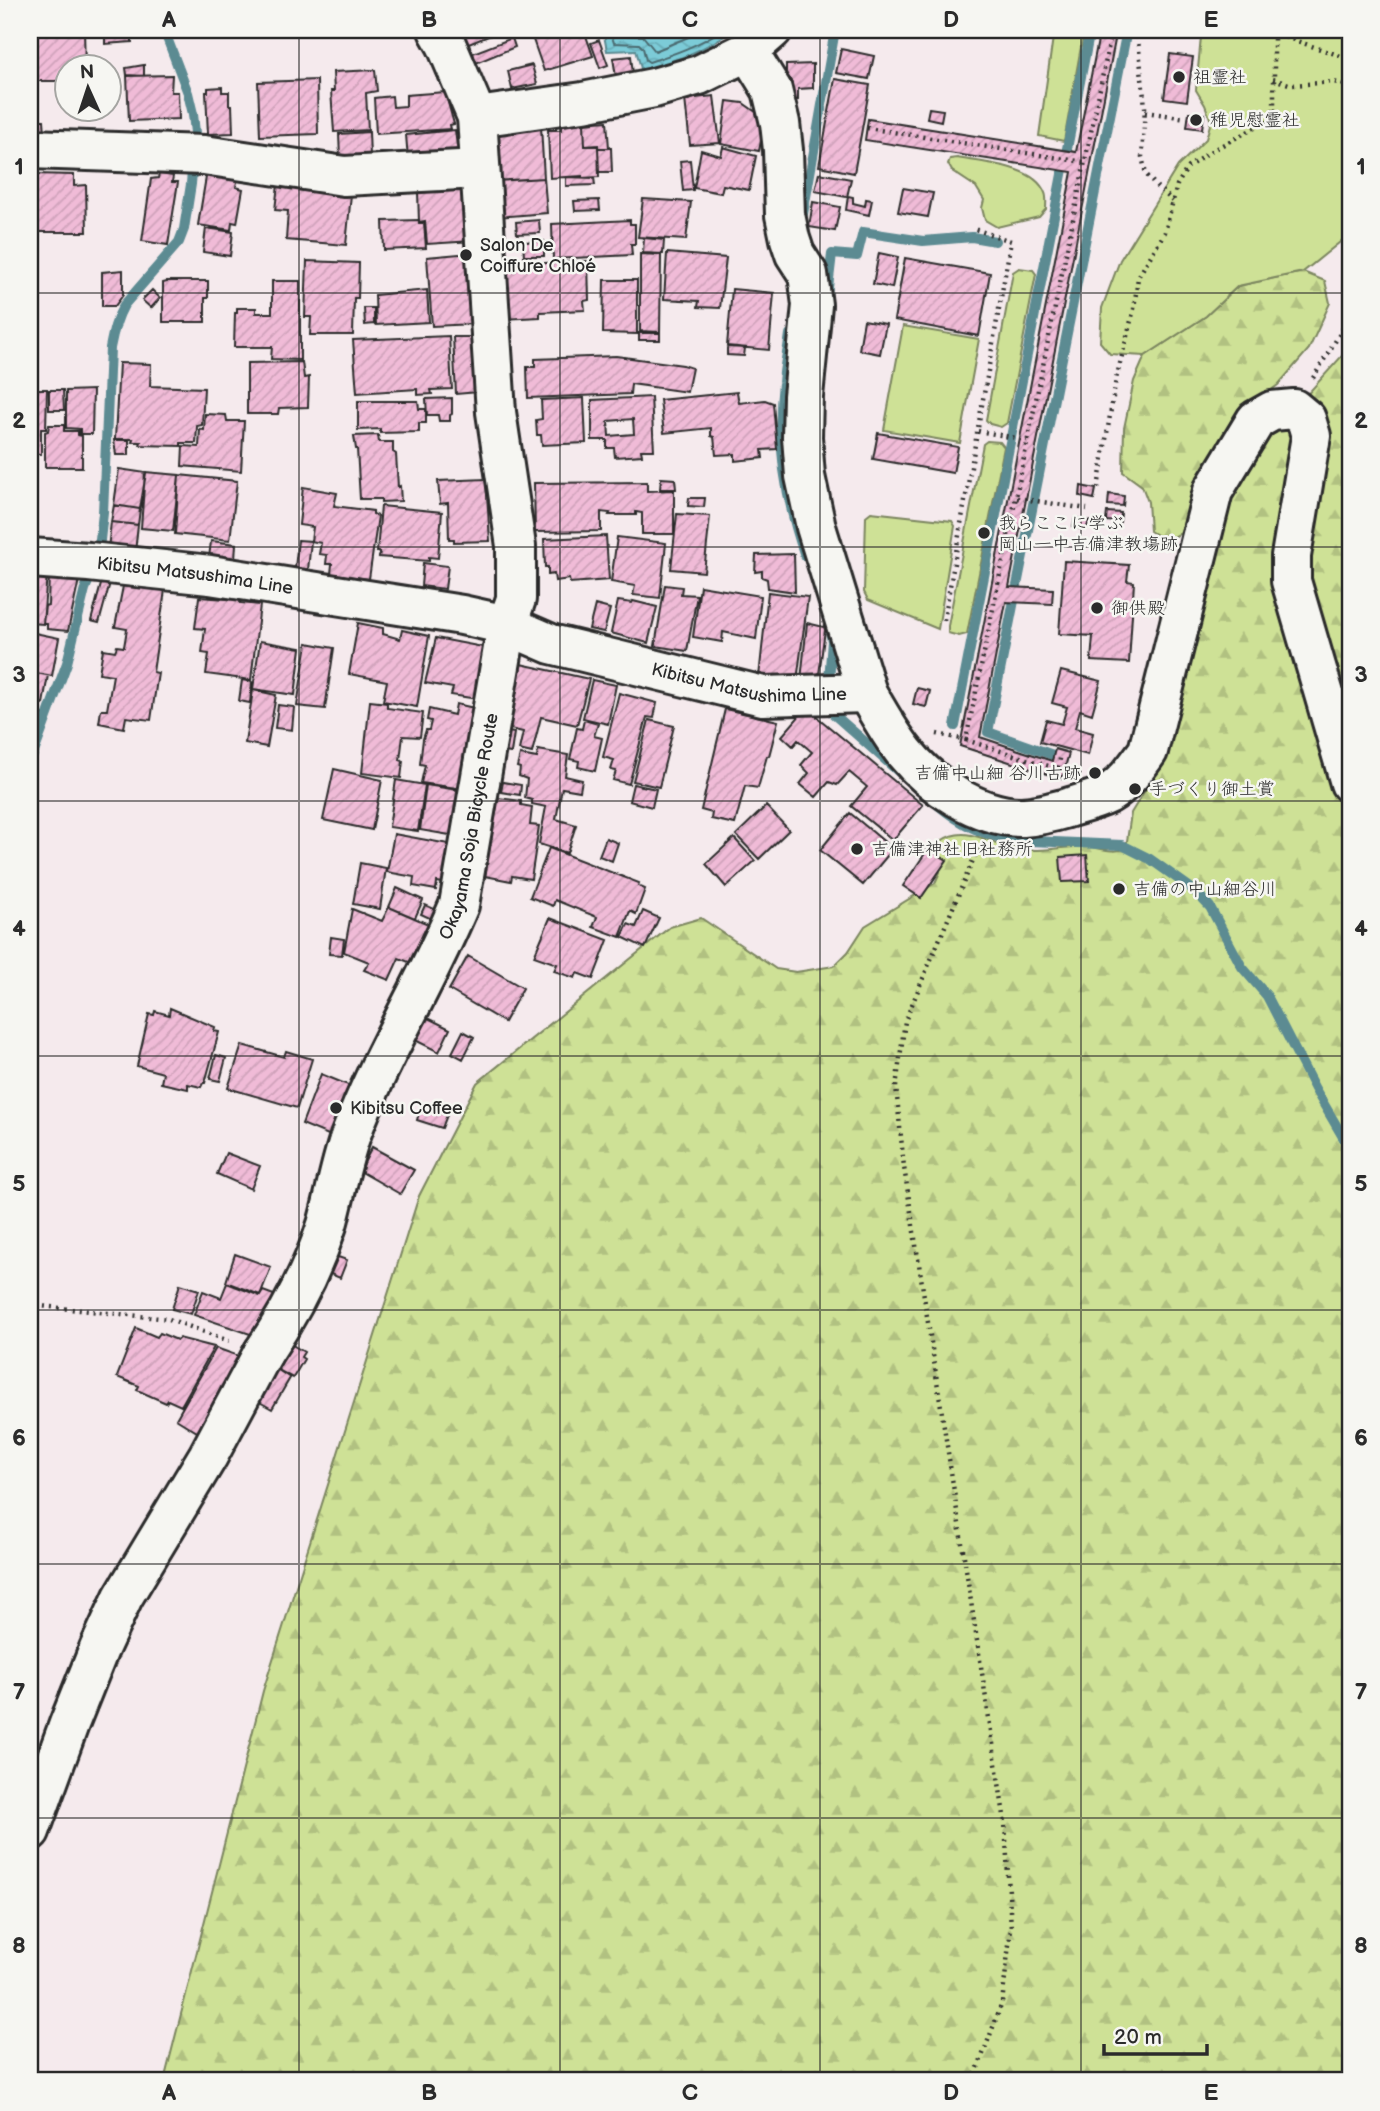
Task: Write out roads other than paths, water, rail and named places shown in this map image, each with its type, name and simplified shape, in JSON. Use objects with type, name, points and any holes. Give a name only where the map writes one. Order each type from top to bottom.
[{"type":"main road","name":"Okayama Soja Bicycle Route","points":[[30,1831],[69,1724],[123,1597],[189,1489],[263,1353],[289,1314],[312,1266],[359,1116],[459,905],[507,625],[516,599],[516,546],[496,412],[477,117],[438,30]]},
{"type":"main road","points":[[477,117],[583,102],[654,88],[699,75],[760,40]]},
{"type":"main road","name":"Kibitsu Matsushima Line","points":[[30,558],[209,575],[463,615],[507,625],[551,644],[763,696],[875,708],[816,527],[805,476],[803,396],[812,305],[808,274],[790,239],[785,215],[780,123],[760,40]]},
{"type":"main road","points":[[30,149],[204,155],[344,176],[479,169]]},
{"type":"main road","points":[[875,708],[906,754],[930,778],[958,797],[993,813],[1020,817],[1041,815],[1109,793],[1133,773],[1148,751],[1213,491],[1256,420],[1272,411],[1294,409],[1306,419],[1311,436],[1291,556],[1291,582],[1350,783]]},
{"type":"water","points":[[603,30],[733,30],[700,49],[642,72],[636,50],[607,51]]},
{"type":"waterway","points":[[99,549],[110,348],[114,331],[124,305],[179,242],[184,229],[191,184],[195,133],[193,114],[188,93],[164,30]]},
{"type":"waterway","points":[[802,220],[835,30]]},
{"type":"waterway","points":[[955,726],[1090,30]]},
{"type":"waterway","points":[[1053,755],[988,732],[1127,30]]},
{"type":"waterway","points":[[827,296],[832,254],[857,256],[863,232],[923,241],[972,237],[995,241]]},
{"type":"waterway","points":[[790,334],[781,405],[782,449],[788,492],[805,556]]},
{"type":"waterway","points":[[30,763],[67,663],[85,589],[92,572]]},
{"type":"waterway","points":[[829,680],[832,641],[830,631]]},
{"type":"waterway","points":[[829,710],[900,773]]},
{"type":"waterway","points":[[939,806],[972,828],[1009,840],[1122,845],[1150,859],[1195,891],[1210,907],[1242,967],[1267,996],[1315,1089],[1350,1149]]},
{"type":"place","name":"祖霊社","points":[[1179,77]]},
{"type":"place","name":"稚児慰霊社","points":[[1196,120]]},
{"type":"place","name":"Salon De Coiffure Chloé","points":[[466,255]]},
{"type":"place","name":"我らここに学ぶ 岡山一中吉備津教塲跡","points":[[984,533]]},
{"type":"place","name":"御供殿","points":[[1097,608]]},
{"type":"place","name":"吉備中山細 谷川古跡","points":[[1095,773]]},
{"type":"place","name":"手づくり御土賞","points":[[1135,789]]},
{"type":"place","name":"吉備津神社旧社務所","points":[[857,849]]},
{"type":"place","name":"吉備の中山細谷川","points":[[1119,889]]},
{"type":"place","name":"Kibitsu Coffee","points":[[336,1108]]}]
